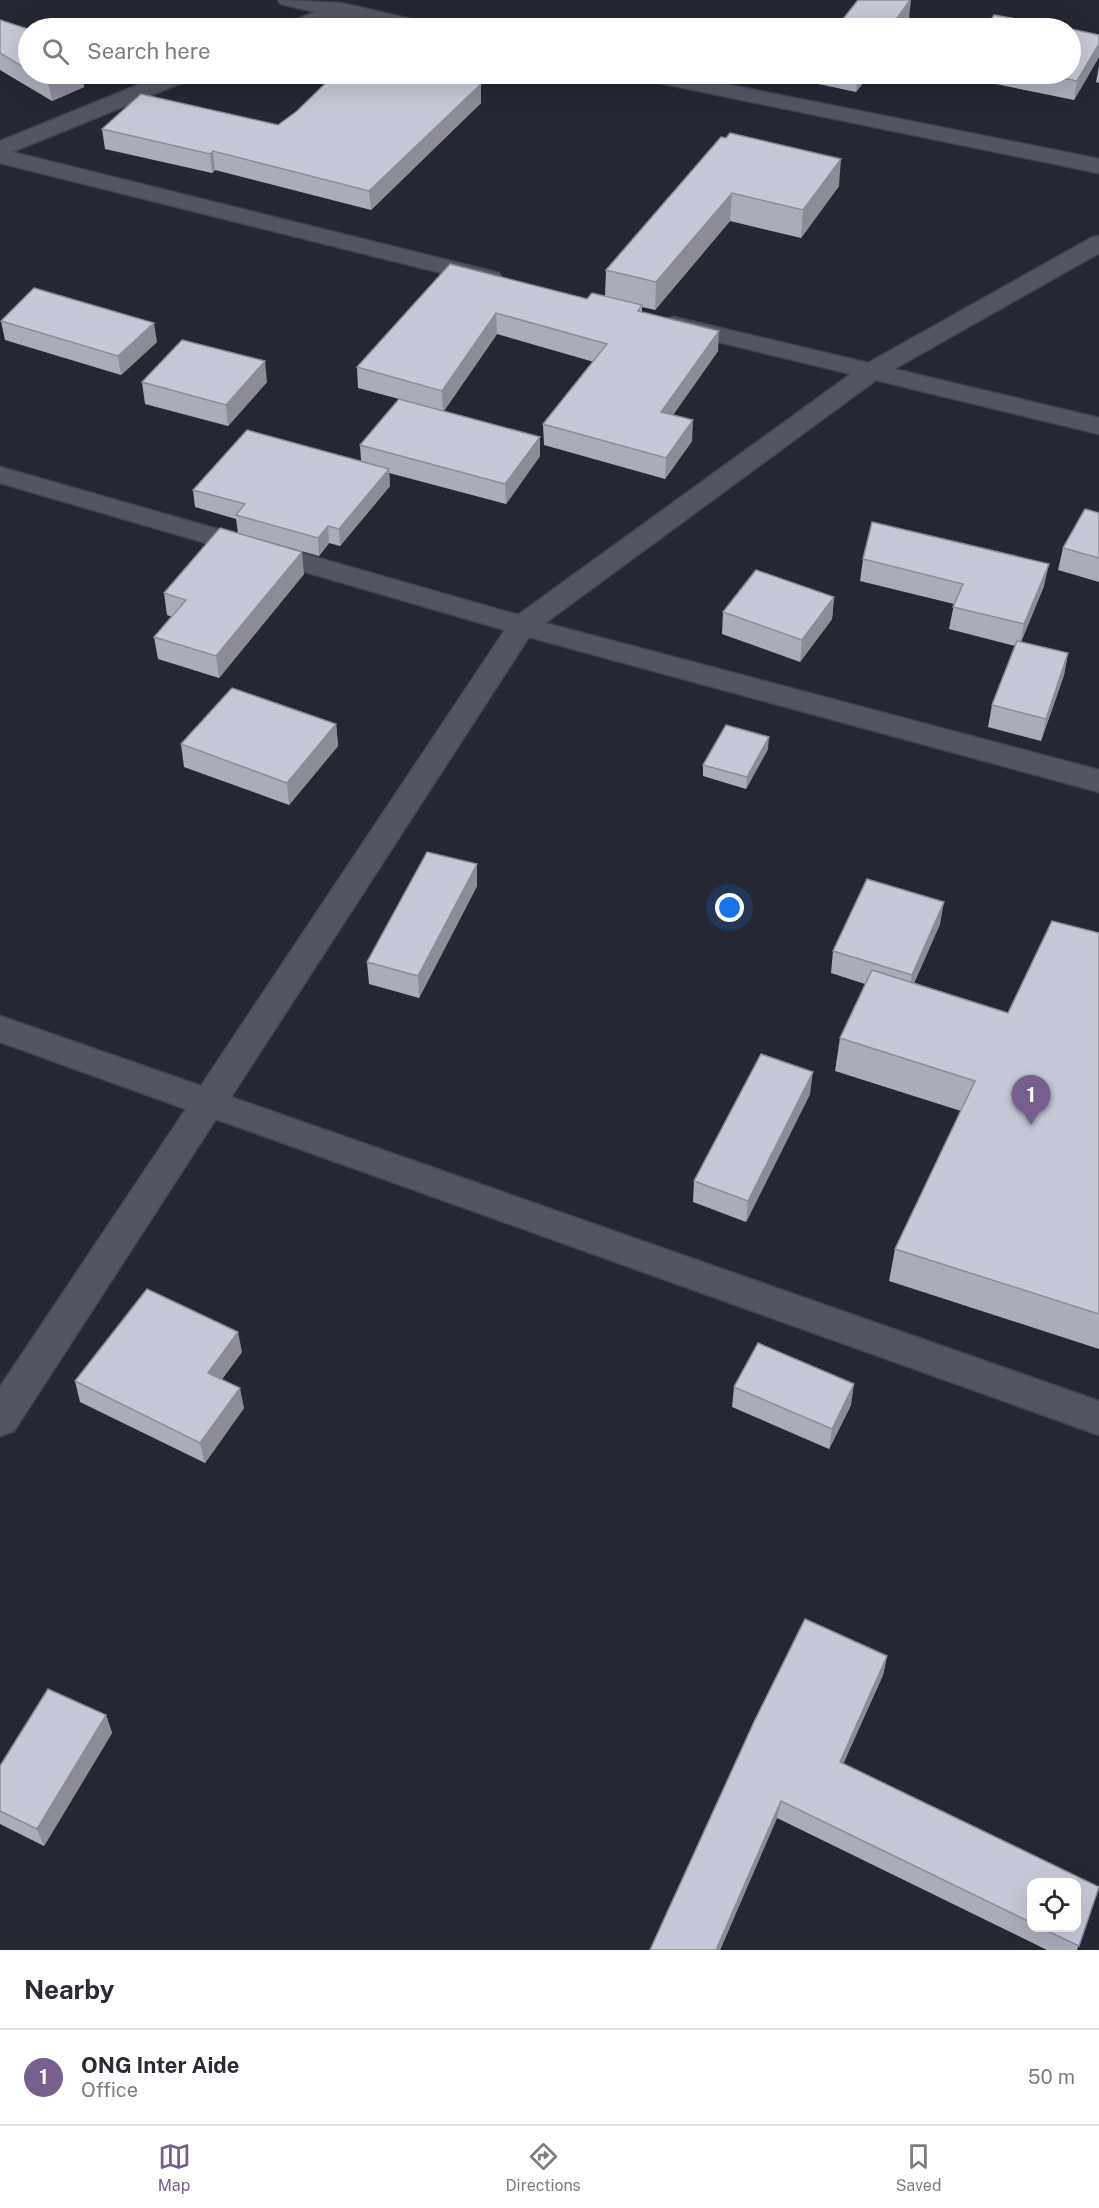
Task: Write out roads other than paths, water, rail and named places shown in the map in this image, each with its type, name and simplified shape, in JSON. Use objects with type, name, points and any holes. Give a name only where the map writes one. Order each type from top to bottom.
[{"type":"street","points":[[288,0],[376,18]]},
{"type":"street","points":[[316,18],[360,0]]},
{"type":"street","points":[[0,149],[159,84]]},
{"type":"street","points":[[694,84],[1099,166]]},
{"type":"street","points":[[0,156],[510,283]]},
{"type":"street","points":[[0,1419],[522,626],[869,373],[1099,243]]},
{"type":"street","points":[[649,318],[869,373],[1099,426]]},
{"type":"street","points":[[0,475],[522,626],[1099,781]]},
{"type":"street","points":[[0,1029],[207,1105],[1099,1418]]},
{"type":"place","name":"ONG Inter Aide","points":[[1031,1125]]}]
